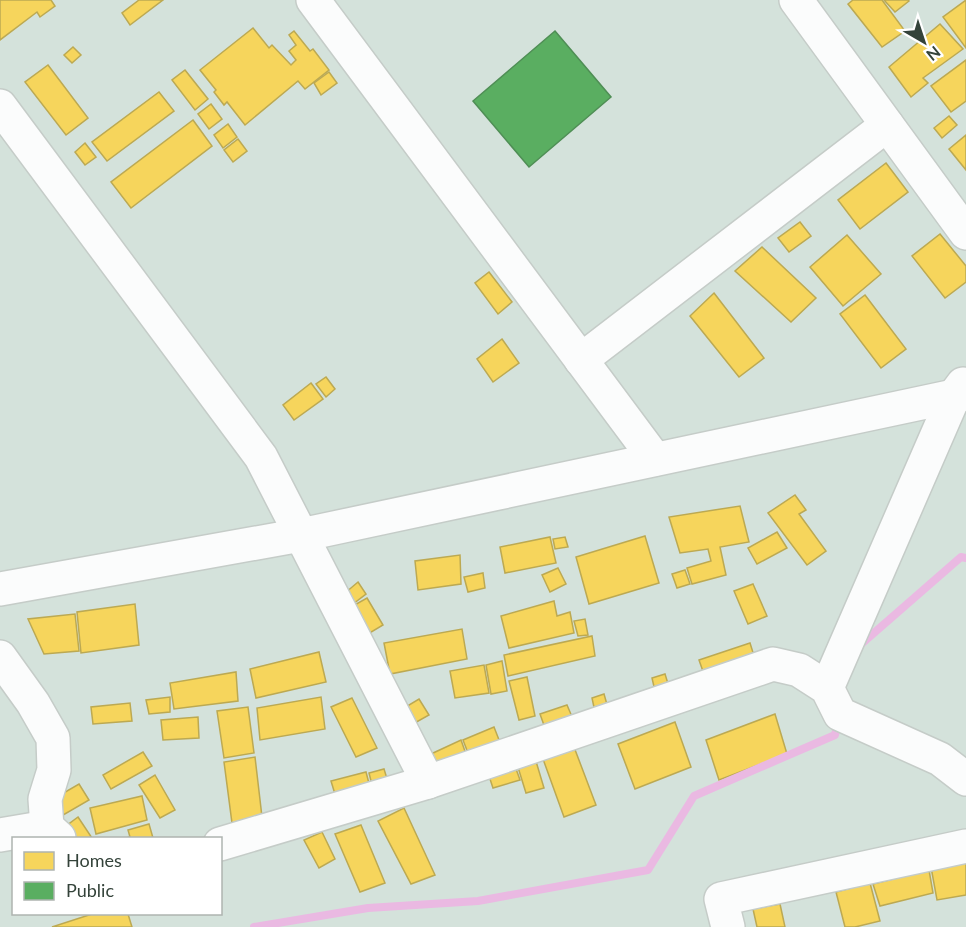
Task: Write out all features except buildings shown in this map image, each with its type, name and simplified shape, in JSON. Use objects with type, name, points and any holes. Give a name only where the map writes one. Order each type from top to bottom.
[{"type":"street","points":[[796,0],[966,233]]},
{"type":"street","points":[[319,2],[655,459]]},
{"type":"street","points":[[0,106],[261,457],[428,782]]},
{"type":"street","points":[[582,360],[887,125]]},
{"type":"street","points":[[0,589],[302,535],[962,390]]},
{"type":"street","points":[[827,688],[962,390]]},
{"type":"street","points":[[0,657],[33,703],[53,738],[54,770],[45,799],[53,833],[0,835]]},
{"type":"street","points":[[222,843],[428,782],[773,664],[799,670],[827,688],[840,714],[940,759],[966,778]]},
{"type":"street","points":[[728,927],[721,899],[966,846]]},
{"type":"shaded area","points":[[0,0],[966,0],[966,927],[0,927]]},
{"type":"waterway","points":[[859,646],[961,557],[966,558]]},
{"type":"waterway","points":[[254,927],[368,908],[478,901],[648,870],[694,796],[835,735],[838,721]]}]
